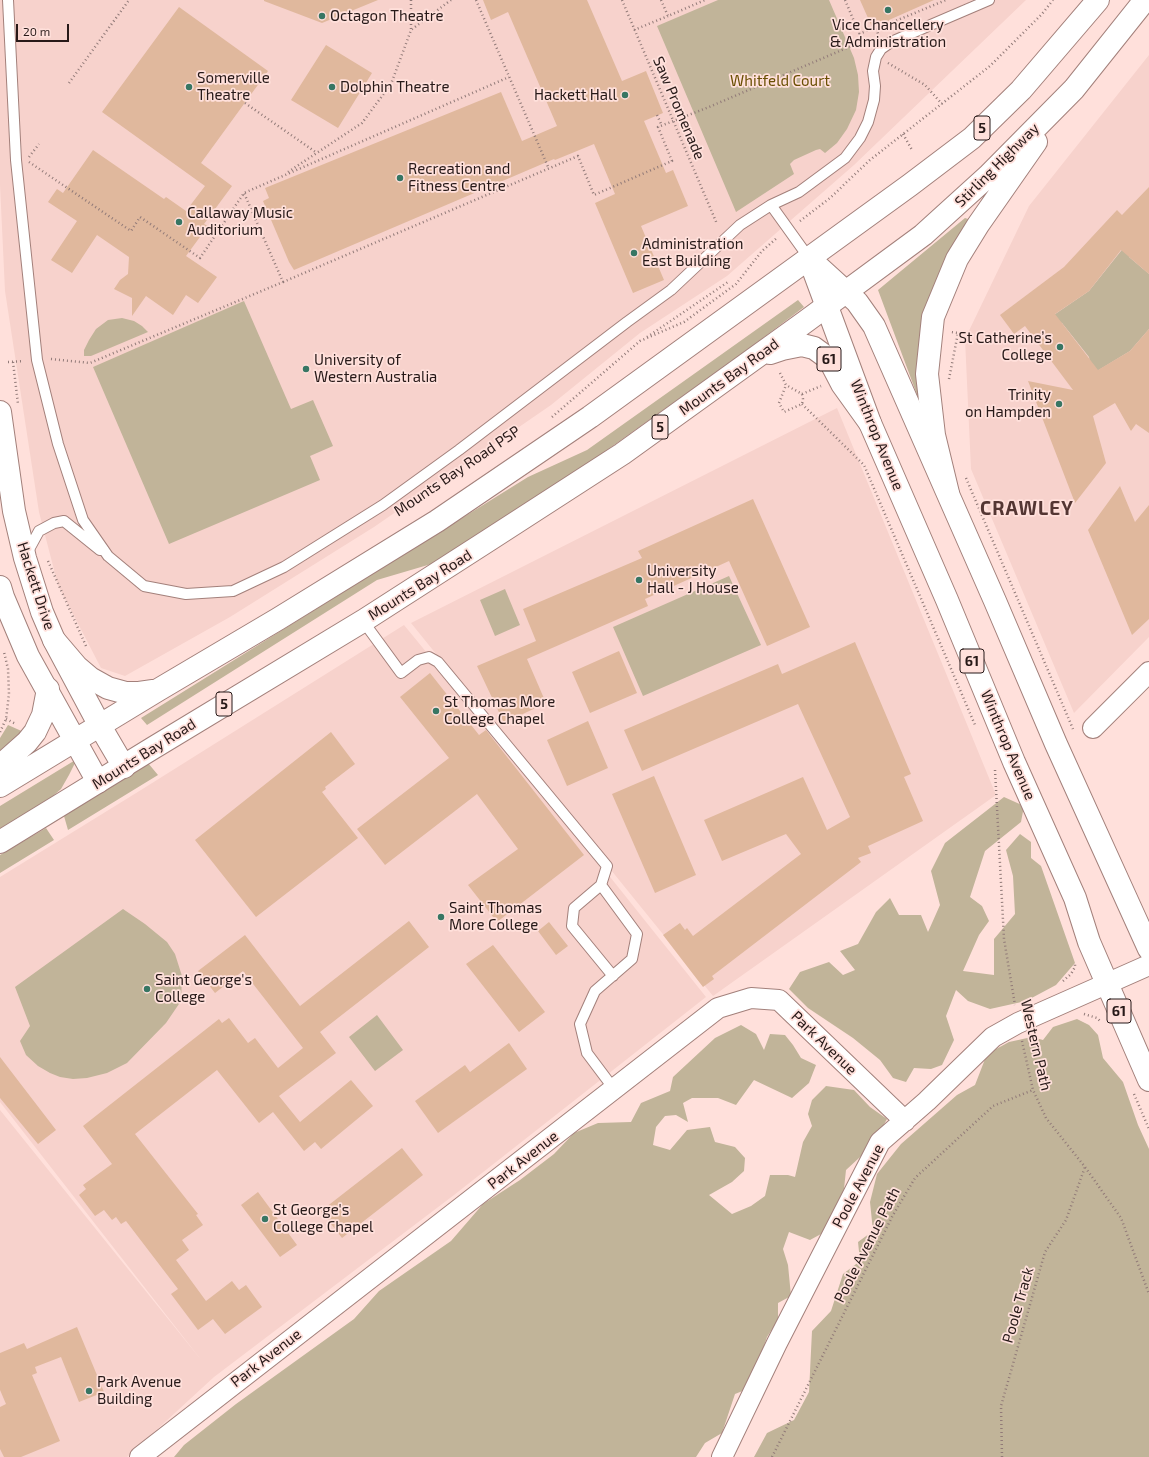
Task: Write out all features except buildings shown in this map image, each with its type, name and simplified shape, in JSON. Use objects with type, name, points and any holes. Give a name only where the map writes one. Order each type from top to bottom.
[{"type":"main road","name":"5","points":[[0,786],[278,619],[437,521],[590,417],[910,185],[972,138],[1021,90],[1098,0]]},
{"type":"main road","name":"Stirling Highway","points":[[826,306],[923,235],[988,176],[1074,89],[1145,0]]},
{"type":"main road","points":[[948,493],[934,435],[927,374],[933,316],[956,259],[1074,89]]},
{"type":"main road","points":[[809,258],[858,302],[874,326],[1056,744],[1149,948]]},
{"type":"main road","name":"Winthrop Avenue","points":[[809,258],[870,424],[947,600],[1014,762],[1075,898],[1089,942],[1107,983],[1140,1084]]},
{"type":"main road","name":"Mounts Bay Road","points":[[0,842],[363,621],[476,549],[622,454],[758,357],[826,306]]},
{"type":"main road","name":"61","points":[[758,357],[782,349],[802,345],[814,348],[829,359],[842,384],[870,424]]},
{"type":"main road","name":"Hackett Drive","points":[[0,412],[14,511],[25,558],[42,612],[54,640],[100,726],[124,767]]},
{"type":"main road","name":"Hackett Drive","points":[[0,588],[28,656],[48,689],[98,782]]},
{"type":"main road","points":[[54,640],[77,667],[90,678],[108,688],[126,693],[139,693],[158,690]]},
{"type":"main road","points":[[0,766],[27,742],[35,732],[43,715],[48,689]]},
{"type":"street","points":[[1084,732],[1149,672]]},
{"type":"street","name":"Poole Avenue","points":[[722,1457],[777,1343],[880,1142],[906,1121],[993,1037],[1018,1023],[1149,965]]},
{"type":"street","name":"Park Avenue","points":[[140,1457],[718,1008],[751,998],[779,1000],[906,1121]]},
{"type":"lane","points":[[8,0],[16,160],[37,360],[58,444],[83,520],[108,556]]},
{"type":"lane","points":[[25,558],[34,538],[39,531],[54,523],[64,522],[144,586],[186,594],[233,591],[284,567],[383,505],[459,450],[671,290],[740,225],[771,205],[799,192],[845,158],[860,138],[868,122],[874,100],[875,86],[873,71],[876,57],[881,49],[891,42],[989,0]]},
{"type":"lane","points":[[771,205],[809,258]]},
{"type":"lane","points":[[363,621],[401,673],[418,660],[429,657],[438,662],[607,866],[601,885],[574,908],[572,926],[612,976]]},
{"type":"lane","points":[[601,885],[637,934],[632,959],[596,991],[580,1024],[586,1053],[614,1089]]},
{"type":"path","points":[[69,83],[129,0]]},
{"type":"path","points":[[282,176],[362,123],[391,84],[411,30],[411,0]]},
{"type":"path","points":[[411,30],[451,0]]},
{"type":"path","points":[[476,0],[549,169]]},
{"type":"path","name":"Saw Promenade","points":[[622,0],[672,121],[717,224]]},
{"type":"path","points":[[661,0],[668,16]]},
{"type":"path","points":[[634,30],[706,0]]},
{"type":"path","points":[[845,0],[868,53]]},
{"type":"path","points":[[890,29],[895,27],[893,22],[946,0]]},
{"type":"path","points":[[640,341],[684,322],[736,284],[762,251],[778,237],[830,198],[870,160],[990,66],[1042,14],[1053,0]]},
{"type":"path","points":[[860,34],[876,27],[878,34],[884,31]]},
{"type":"path","points":[[49,359],[90,363],[578,156],[594,195],[672,161],[658,127],[863,42]]},
{"type":"path","points":[[885,62],[925,85],[942,104]]},
{"type":"path","points":[[39,144],[27,161],[131,231],[140,217],[200,258],[244,193],[509,78]]},
{"type":"path","points":[[245,103],[316,153]]},
{"type":"path","points":[[658,115],[662,126]]},
{"type":"path","points":[[903,134],[912,150]]},
{"type":"path","points":[[244,193],[282,282]]},
{"type":"path","points":[[551,418],[640,341],[728,282]]},
{"type":"path","points":[[947,385],[958,333]]},
{"type":"path","points":[[8,362],[13,362]]},
{"type":"path","points":[[780,373],[786,385],[802,394],[804,399],[802,404],[784,412],[779,403],[786,385]]},
{"type":"path","points":[[802,394],[821,386]]},
{"type":"path","points":[[802,404],[864,465],[976,727]]},
{"type":"path","points":[[965,476],[1084,732]]},
{"type":"path","points":[[0,732],[6,719],[9,694],[8,669],[3,650]]},
{"type":"path","points":[[992,763],[1001,784]]},
{"type":"path","name":"Western Path","points":[[995,770],[1004,939],[1018,1023],[1033,1090],[1046,1118],[1085,1167],[1121,1218],[1149,1294]]},
{"type":"path","points":[[1061,983],[1071,974],[1075,967],[1076,955]]},
{"type":"path","points":[[1081,1014],[1086,1014],[1097,1018],[1104,1025]]},
{"type":"path","points":[[1140,1084],[1149,1129]]},
{"type":"path","name":"Poole Avenue Path","points":[[772,1457],[893,1214],[915,1178],[993,1106],[1033,1090]]},
{"type":"path","name":"Poole Track","points":[[1002,1457],[1002,1406],[1045,1252],[1066,1220],[1085,1167]]},
{"type":"shaded area","name":"University of Western Australia","points":[[0,0],[1026,0],[854,165],[727,276],[640,333],[551,405],[374,527],[230,617],[125,676],[101,668],[58,585],[39,512],[5,291],[0,185]]},
{"type":"shaded area","name":"Trinity on Hampden","points":[[1149,55],[1149,637],[1074,713],[971,469],[965,339],[1029,206]]},
{"type":"shaded area","points":[[837,408],[996,795],[713,996],[411,623]]},
{"type":"shaded area","points":[[404,625],[579,838],[706,997],[454,1195],[214,1377],[127,1457],[0,1457],[0,1110],[202,1361],[0,1102],[0,877]]},
{"type":"green space","name":"Whitfeld Court","points":[[718,0],[829,0],[854,58],[858,75],[859,92],[856,110],[847,129],[837,143],[825,153],[820,149],[794,160],[790,164],[794,174],[736,212],[657,26]]},
{"type":"green space","points":[[965,218],[971,220],[945,261],[925,416],[878,290]]},
{"type":"green space","points":[[1125,246],[1131,252],[1129,257],[1149,274],[1149,329],[1130,351],[1092,374],[1089,357],[1062,323],[1048,319],[1089,291]]},
{"type":"green space","points":[[798,300],[804,307],[743,353],[600,455],[470,543],[438,562],[377,580],[147,725],[141,718],[528,477],[587,450]]},
{"type":"green space","points":[[244,301],[291,409],[313,400],[333,446],[310,456],[320,480],[169,544],[93,367]]},
{"type":"green space","points":[[122,318],[134,321],[148,332],[91,356],[84,356],[84,350],[96,329],[108,320]]},
{"type":"green space","points":[[729,576],[761,645],[643,696],[613,627]]},
{"type":"green space","points":[[505,589],[520,625],[495,636],[480,600]]},
{"type":"green space","points":[[8,725],[26,733],[0,761],[0,738]]},
{"type":"green space","points":[[77,759],[61,789],[44,804],[0,832],[0,806]]},
{"type":"green space","points":[[148,763],[158,775],[68,830],[64,816]]},
{"type":"green space","points":[[1004,797],[1024,806],[1021,822],[985,851],[970,897],[982,906],[989,921],[979,935],[963,971],[994,975],[994,939],[1015,914],[1013,876],[1006,850],[1020,834],[1031,842],[1031,858],[1041,866],[1075,963],[1056,985],[1026,1001],[990,1009],[968,1001],[956,990],[946,1016],[954,1040],[942,1065],[931,1069],[914,1068],[906,1082],[893,1078],[880,1060],[853,1038],[808,1008],[789,989],[800,972],[829,962],[843,975],[855,970],[840,951],[858,944],[876,912],[890,898],[899,915],[921,915],[928,932],[940,905],[931,871],[945,843]]},
{"type":"green space","points":[[46,828],[54,840],[0,873],[0,855]]},
{"type":"green space","points":[[123,909],[145,924],[167,942],[175,954],[182,976],[181,1001],[166,1023],[127,1063],[107,1073],[87,1078],[73,1079],[60,1077],[50,1073],[38,1066],[26,1055],[20,1041],[30,1026],[15,987]]},
{"type":"green space","points":[[377,1015],[403,1050],[375,1071],[349,1037]]},
{"type":"green space","points":[[1077,1019],[1089,1025],[1098,1035],[1103,1058],[1123,1082],[1138,1125],[1149,1149],[1149,1457],[754,1457],[767,1433],[794,1420],[809,1392],[812,1331],[831,1311],[843,1274],[860,1261],[858,1242],[873,1231],[870,1202],[877,1174],[901,1144],[957,1095],[975,1085],[987,1054],[1009,1042],[1032,1037],[1043,1040],[1053,1027]]},
{"type":"green space","points":[[741,1025],[756,1034],[764,1050],[770,1034],[785,1035],[801,1058],[816,1065],[809,1083],[792,1098],[754,1080],[736,1105],[718,1098],[692,1098],[683,1103],[688,1122],[676,1115],[665,1116],[656,1127],[653,1145],[670,1150],[687,1130],[710,1127],[715,1142],[735,1147],[745,1158],[744,1171],[732,1182],[709,1195],[732,1214],[751,1206],[765,1196],[770,1175],[788,1175],[795,1177],[803,1142],[812,1126],[808,1114],[812,1100],[826,1086],[854,1090],[870,1107],[887,1119],[872,1146],[846,1170],[844,1189],[832,1228],[810,1240],[789,1232],[783,1249],[788,1265],[791,1296],[778,1303],[778,1320],[767,1337],[750,1388],[735,1394],[722,1433],[705,1443],[696,1457],[174,1457],[184,1445],[236,1404],[354,1319],[379,1291],[451,1241],[483,1204],[520,1180],[554,1154],[574,1133],[598,1123],[631,1122],[641,1103],[670,1091],[673,1077],[715,1038]]},
{"type":"place","name":"Vice Chancellery & Administration","points":[[888,10]]},
{"type":"place","name":"Octagon Theatre","points":[[322,16]]},
{"type":"place","name":"Somerville Theatre","points":[[189,87]]},
{"type":"place","name":"Dolphin Theatre","points":[[332,87]]},
{"type":"place","name":"Hackett Hall","points":[[625,95]]},
{"type":"place","name":"Recreation and Fitness Centre","points":[[400,178]]},
{"type":"place","name":"Callaway Music Auditorium","points":[[179,222]]},
{"type":"place","name":"Administration East Building","points":[[634,253]]},
{"type":"place","name":"St Catherine’s College","points":[[1060,347]]},
{"type":"place","name":"University of Western Australia","points":[[306,369]]},
{"type":"place","name":"Trinity on Hampden","points":[[1059,404]]},
{"type":"place","name":"University Hall - J House","points":[[639,580]]},
{"type":"place","name":"St Thomas More College Chapel","points":[[436,711]]},
{"type":"place","name":"Saint Thomas More College","points":[[441,917]]},
{"type":"place","name":"Saint George's College","points":[[147,989]]},
{"type":"place","name":"St George's College Chapel","points":[[265,1219]]},
{"type":"place","name":"Park Avenue Building","points":[[89,1391]]},
{"type":"district","name":"CRAWLEY","points":[[1027,509]]}]
